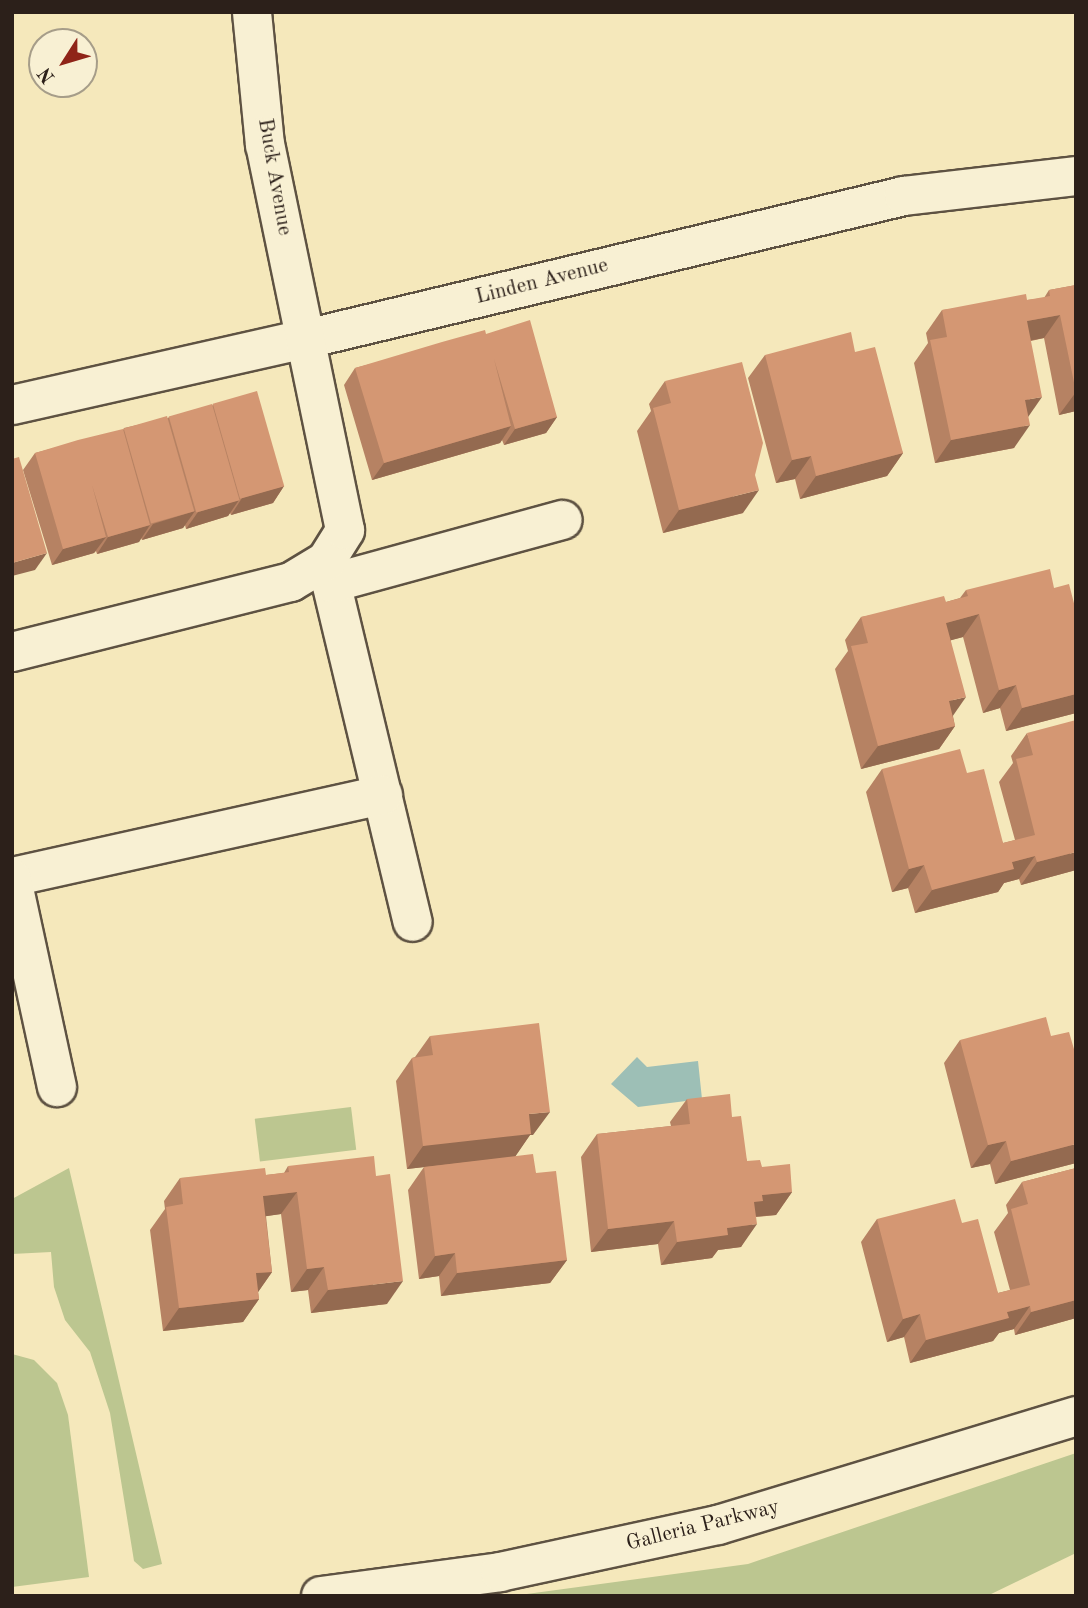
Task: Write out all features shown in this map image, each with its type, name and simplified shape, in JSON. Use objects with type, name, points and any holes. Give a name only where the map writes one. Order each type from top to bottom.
[{"type":"street","name":"Buck Avenue","points":[[253,12],[265,145],[345,530],[329,572]]},
{"type":"street","name":"Linden Avenue","points":[[12,405],[306,339],[904,196],[1076,176]]},
{"type":"street","points":[[12,652],[329,572],[563,520]]},
{"type":"street","points":[[329,572],[413,922]]},
{"type":"street","points":[[57,1087],[12,878],[383,795]]},
{"type":"street","name":"Galleria Parkway","points":[[321,1596],[500,1572],[718,1525],[1076,1416]]},
{"type":"green space","points":[[351,1107],[356,1150],[260,1162],[255,1119]]},
{"type":"green space","points":[[69,1168],[162,1564],[143,1569],[134,1561],[110,1413],[90,1352],[65,1320],[54,1287],[51,1252],[12,1254],[12,1199]]},
{"type":"green space","points":[[12,1354],[34,1360],[57,1383],[68,1415],[89,1577],[12,1587]]},
{"type":"green space","points":[[1076,1453],[1076,1553],[987,1596],[512,1596],[748,1564]]},
{"type":"water","points":[[637,1057],[647,1067],[698,1061],[702,1099],[638,1107],[611,1084]]},
{"type":"building","points":[[1076,285],[1076,392],[1060,315],[1027,321],[1042,397],[1025,400],[1030,425],[951,440],[930,340],[947,337],[942,310],[1026,294],[1027,300],[1050,296],[1049,290]]},
{"type":"building","points":[[530,320],[557,417],[515,429],[494,359],[511,426],[384,463],[355,368],[485,330],[486,334]]},
{"type":"building","points":[[851,332],[855,352],[875,347],[903,453],[816,476],[811,456],[792,460],[765,355]]},
{"type":"building","points":[[742,362],[763,443],[755,475],[759,490],[679,510],[653,408],[671,403],[665,381]]},
{"type":"building","points":[[257,391],[284,486],[240,499],[213,404]]},
{"type":"building","points":[[212,404],[240,500],[196,513],[169,416]]},
{"type":"building","points":[[167,416],[194,511],[151,524],[124,428]]},
{"type":"building","points":[[123,429],[150,525],[108,537],[92,485],[106,537],[63,549],[35,453]]},
{"type":"building","points":[[19,457],[47,553],[12,563],[12,459]]},
{"type":"building","points":[[1050,569],[1054,588],[1069,584],[1076,611],[1076,694],[1022,708],[1016,685],[999,690],[979,614],[946,623],[966,697],[949,701],[955,726],[878,746],[851,646],[868,643],[861,617],[944,596],[946,602],[968,596],[966,590]]},
{"type":"building","points":[[1076,720],[1076,852],[1037,862],[1035,856],[1012,862],[1014,869],[932,890],[924,865],[909,869],[882,769],[960,749],[967,773],[984,769],[1003,843],[1035,835],[1016,759],[1033,755],[1027,733]]},
{"type":"building","points":[[1046,1017],[1051,1036],[1069,1032],[1076,1056],[1076,1144],[1011,1161],[1006,1141],[988,1145],[960,1040]]},
{"type":"building","points":[[539,1023],[550,1112],[529,1114],[531,1134],[423,1146],[412,1058],[433,1055],[430,1036]]},
{"type":"building","points":[[730,1094],[732,1117],[741,1116],[747,1161],[760,1160],[762,1167],[790,1164],[792,1192],[762,1195],[763,1201],[754,1202],[757,1224],[727,1228],[728,1235],[677,1242],[674,1221],[608,1229],[597,1134],[690,1124],[687,1099]]},
{"type":"building","points":[[533,1154],[536,1173],[556,1171],[567,1260],[457,1273],[455,1253],[435,1256],[424,1167]]},
{"type":"building","points":[[374,1156],[376,1176],[390,1174],[403,1281],[328,1290],[324,1267],[307,1269],[297,1192],[263,1196],[272,1272],[256,1273],[259,1299],[179,1308],[166,1207],[183,1204],[180,1178],[265,1168],[266,1175],[289,1172],[288,1166]]},
{"type":"building","points":[[1076,1168],[1076,1300],[1031,1312],[1030,1306],[1007,1312],[1009,1318],[926,1340],[920,1314],[903,1319],[877,1219],[955,1199],[962,1223],[978,1219],[998,1293],[1030,1285],[1011,1209],[1028,1204],[1022,1182]]}]
